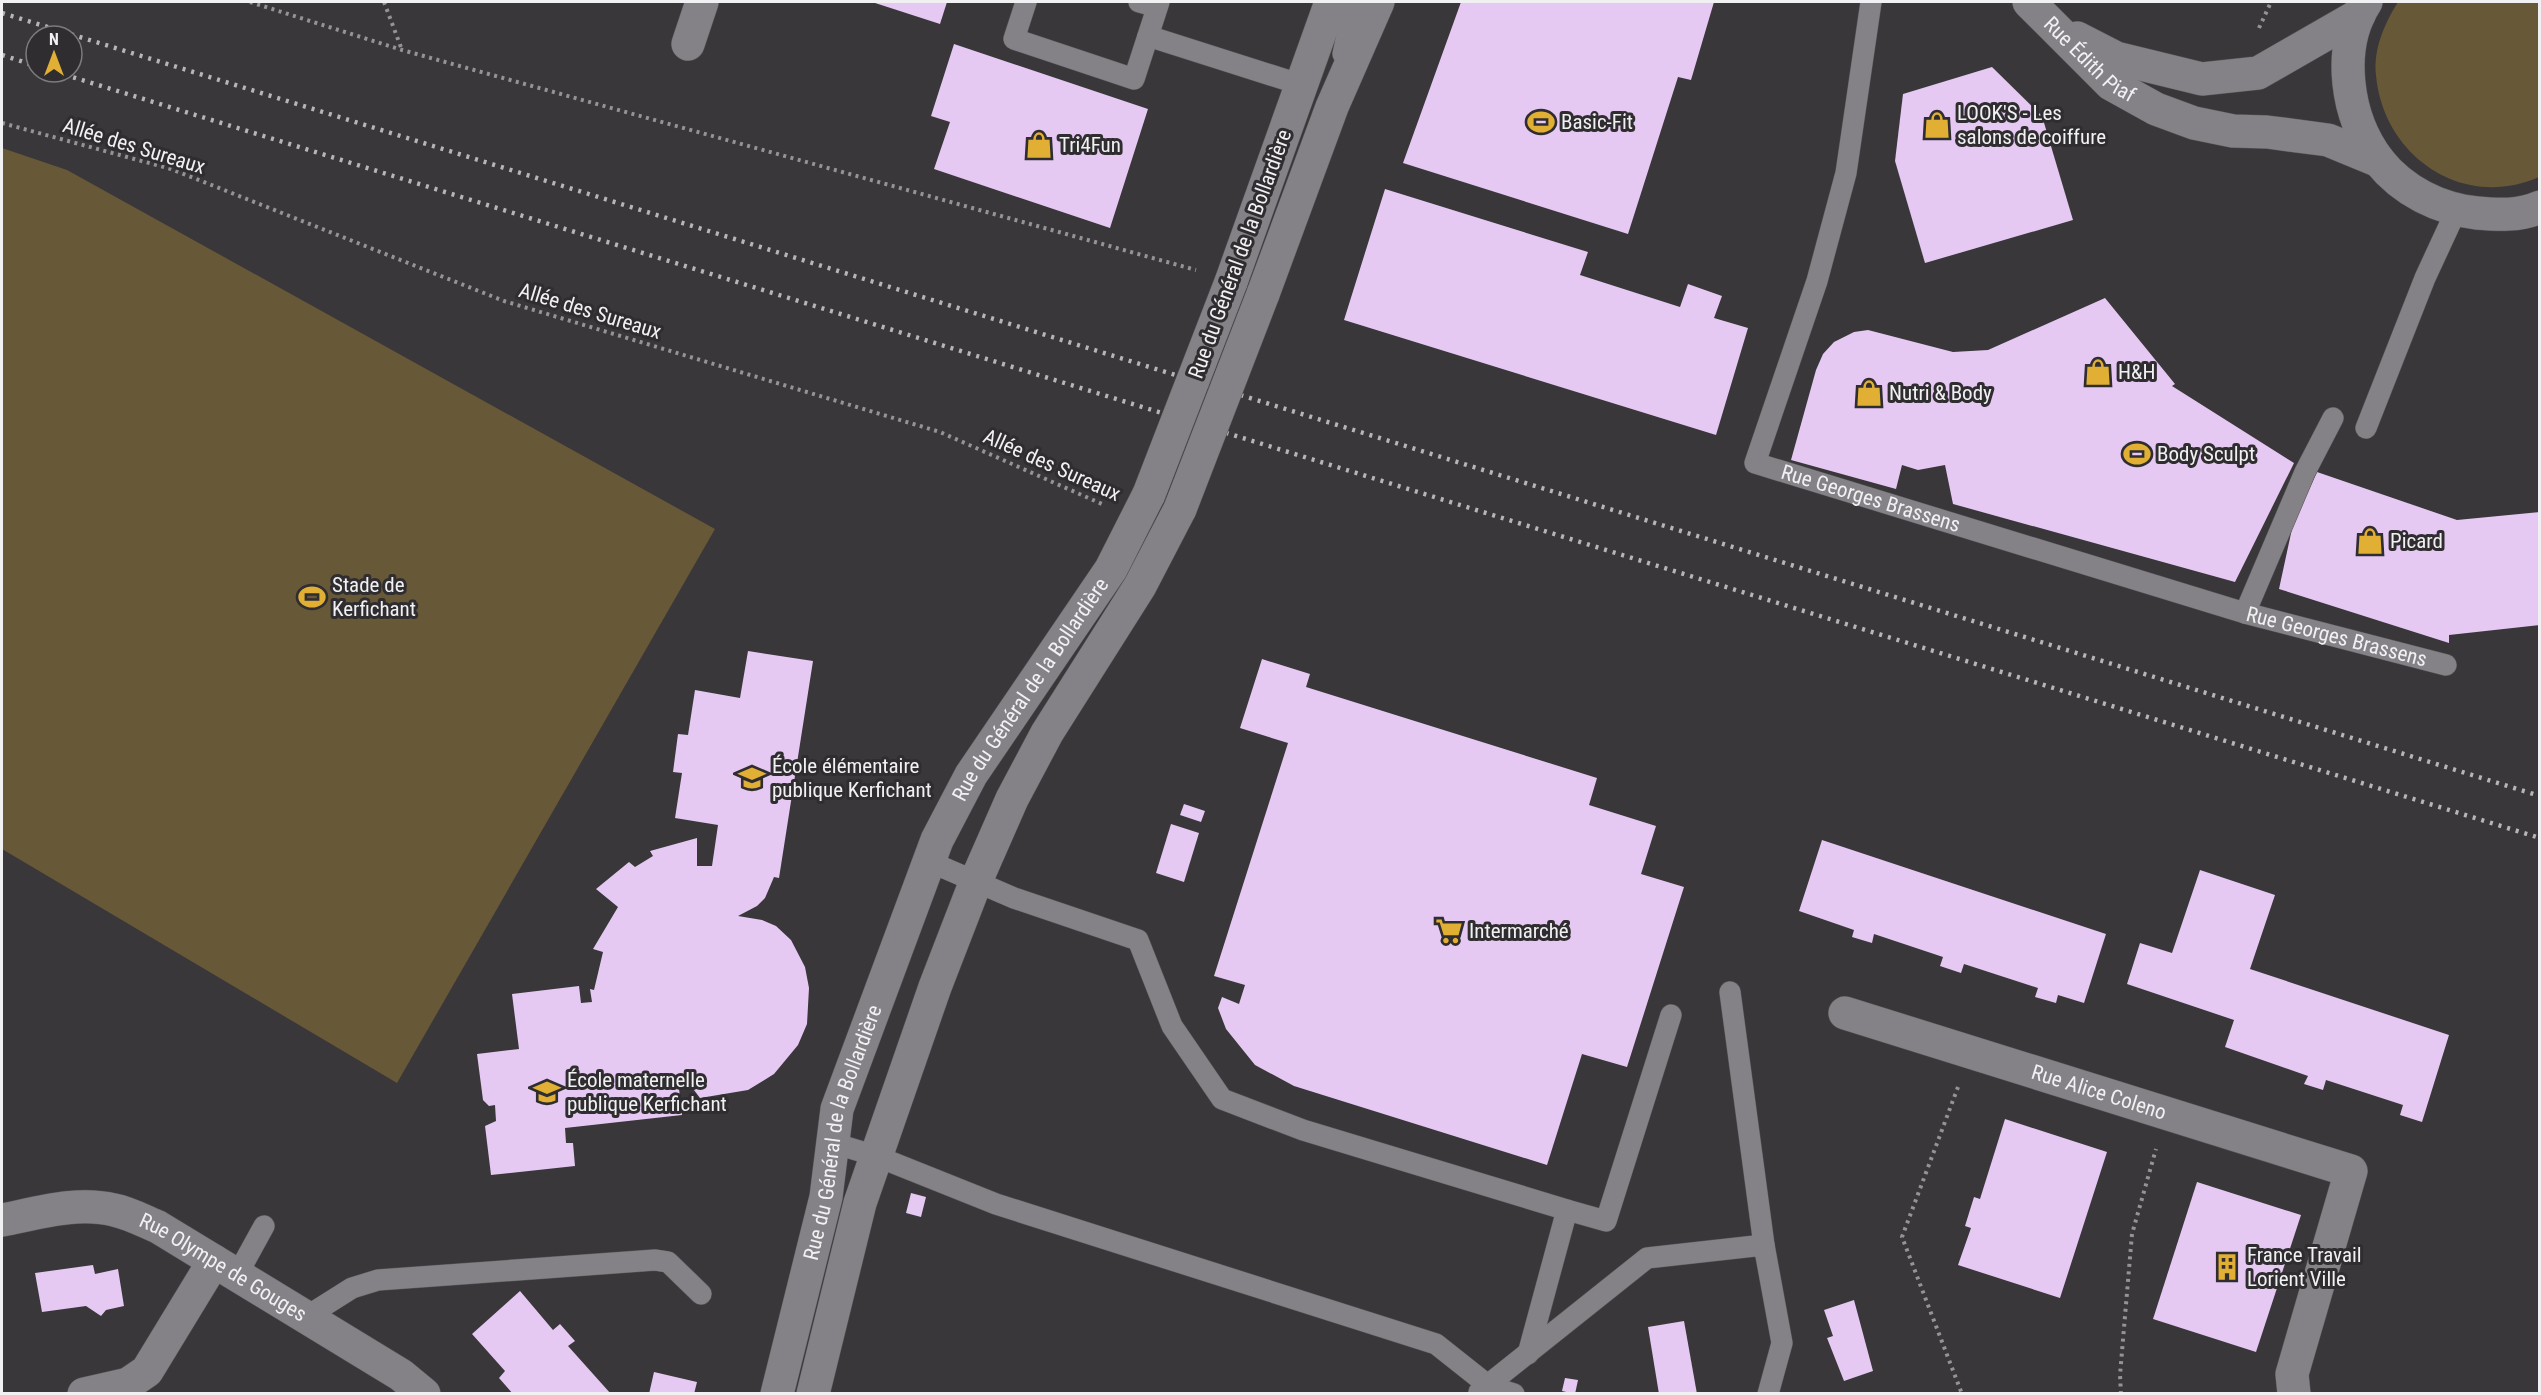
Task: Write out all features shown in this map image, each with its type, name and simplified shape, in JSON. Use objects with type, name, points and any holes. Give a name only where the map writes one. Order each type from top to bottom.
[{"type":"main road","points":[[688,44],[702,2]]},
{"type":"main road","name":"Rue du Général de la Bollardière","points":[[777,1394],[826,1197],[837,1109],[928,861],[971,775],[1111,569],[1143,506],[1231,282],[1331,2]]},
{"type":"main road","name":"Rue du Général de la Bollardière","points":[[813,1394],[860,1203],[935,987],[976,881],[1012,799],[1047,733],[1140,586],[1180,509],[1332,107],[1378,2]]},
{"type":"main road","points":[[2029,2],[2051,25]]},
{"type":"main road","points":[[2362,8],[2351,39],[2348,74],[2355,116],[2379,161],[2416,194],[2456,211],[2499,216],[2531,211],[2540,207]]},
{"type":"main road","name":"Rue Édith Piaf","points":[[2051,25],[2116,58],[2202,79],[2258,73],[2362,8]]},
{"type":"main road","name":"Rue Édith Piaf","points":[[2051,25],[2111,84],[2156,109],[2194,123],[2233,131],[2266,132],[2328,140],[2379,161]]},
{"type":"main road","name":"Rue Alice Coleno","points":[[1845,1012],[2351,1171],[2292,1374],[2294,1394]]},
{"type":"main road","name":"Rue Olympe de Gouges","points":[[2,1220],[73,1207],[115,1210],[158,1227],[401,1375],[424,1394]]},
{"type":"main road","points":[[84,1394],[128,1384],[147,1371],[225,1268]]},
{"type":"lane","points":[[1026,2],[1014,39],[1134,79],[1148,36],[1152,3]]},
{"type":"lane","points":[[1332,107],[1354,2]]},
{"type":"lane","name":"Rue Georges Brassens","points":[[1871,2],[1846,173],[1817,281],[1755,463],[2245,613],[2446,665]]},
{"type":"lane","points":[[1148,36],[1302,85]]},
{"type":"lane","points":[[2366,428],[2425,278],[2456,211]]},
{"type":"lane","points":[[2245,613],[2305,472],[2334,418]]},
{"type":"lane","points":[[928,861],[1014,897],[1138,940],[1172,1026],[1222,1099],[1303,1130],[1606,1221],[1671,1015]]},
{"type":"lane","points":[[1730,992],[1764,1245],[1782,1343],[1768,1394]]},
{"type":"lane","points":[[833,1143],[876,1156],[996,1204],[1436,1344],[1482,1390],[1514,1394]]},
{"type":"lane","points":[[1528,1354],[1568,1210]]},
{"type":"lane","points":[[225,1268],[264,1226]]},
{"type":"lane","points":[[1482,1390],[1647,1258],[1764,1245]]},
{"type":"lane","points":[[306,1317],[363,1283],[378,1280],[655,1260],[668,1262],[701,1294]]},
{"type":"path","points":[[250,2],[402,51],[1155,258],[1231,282]]},
{"type":"path","points":[[384,2],[402,51]]},
{"type":"path","name":"Allée des Sureaux","points":[[2,123],[171,169],[504,301],[940,432],[1143,506]]},
{"type":"path","points":[[1962,1394],[1902,1237],[1971,1052]]},
{"type":"path","points":[[2121,1394],[2120,1376],[2132,1234],[2165,1113]]},
{"type":"shaded area","points":[[2398,2],[2539,2],[2539,177],[2510,186],[2482,187],[2456,181],[2432,169],[2411,152],[2394,130],[2382,104],[2376,75],[2378,46]]},
{"type":"shaded area","name":"Stade de Kerfichant","points":[[2,148],[67,170],[715,529],[397,1083],[2,849]]},
{"type":"building","points":[[872,2],[947,2],[940,24]]},
{"type":"building","name":"Basic-Fit","points":[[1461,2],[1714,2],[1691,80],[1678,77],[1628,234],[1403,163]]},
{"type":"building","name":"Tri4Fun","points":[[954,44],[1148,109],[1110,228],[934,169],[950,122],[931,116]]},
{"type":"building","points":[[1992,67],[2042,116],[2073,220],[1925,263],[1895,161],[1903,94]]},
{"type":"building","points":[[1385,189],[1588,252],[1580,275],[1680,307],[1688,284],[1722,296],[1714,318],[1748,328],[1716,435],[1344,320]]},
{"type":"building","points":[[2105,298],[2175,384],[2172,386],[2294,463],[2235,582],[1953,504],[1945,465],[1918,470],[1902,465],[1896,489],[1791,460],[1816,370],[1823,354],[1834,342],[1854,332],[1868,330],[1953,352],[1988,350]]},
{"type":"building","points":[[2317,472],[2457,520],[2540,512],[2540,625],[2449,635],[2449,643],[2279,589],[2293,524]]},
{"type":"building","points":[[748,651],[813,661],[779,878],[774,877],[765,898],[757,906],[738,916],[762,920],[776,926],[791,940],[805,967],[809,988],[807,1024],[798,1045],[774,1074],[748,1090],[700,1098],[691,1086],[690,1079],[678,1080],[682,1115],[565,1128],[566,1143],[573,1143],[575,1166],[491,1175],[485,1126],[496,1121],[495,1105],[489,1106],[483,1100],[477,1054],[519,1049],[512,994],[579,986],[581,1003],[592,1002],[590,989],[594,990],[603,952],[593,949],[618,907],[596,889],[629,862],[635,867],[653,856],[650,851],[697,838],[697,866],[712,866],[718,825],[675,818],[682,773],[673,772],[678,734],[688,735],[695,690],[740,698]]},
{"type":"building","name":"Intermarché","points":[[1262,659],[1310,674],[1306,687],[1597,778],[1589,805],[1656,826],[1641,874],[1684,887],[1627,1067],[1582,1054],[1547,1165],[1294,1086],[1255,1065],[1226,1029],[1218,1008],[1222,997],[1239,1004],[1245,985],[1214,976],[1288,743],[1240,728]]},
{"type":"building","points":[[1184,804],[1205,811],[1201,822],[1180,815]]},
{"type":"building","points":[[1171,824],[1199,833],[1184,882],[1156,873]]},
{"type":"building","points":[[1822,840],[2106,934],[2084,1003],[2058,995],[2056,1003],[2035,997],[2038,988],[1964,964],[1961,973],[1940,966],[1943,957],[1874,934],[1872,943],[1852,937],[1854,930],[1799,911]]},
{"type":"building","points":[[2200,870],[2275,895],[2250,969],[2449,1035],[2422,1122],[2400,1115],[2403,1105],[2326,1080],[2323,1090],[2304,1084],[2308,1076],[2225,1047],[2234,1020],[2127,984],[2140,943],[2172,953]]},
{"type":"building","points":[[2005,1119],[2107,1152],[2060,1298],[1958,1265],[1971,1228],[1965,1226],[1974,1197],[1980,1199]]},
{"type":"building","name":"France Travail Lorient Ville","points":[[2197,1182],[2301,1215],[2256,1352],[2153,1319]]},
{"type":"building","points":[[911,1193],[926,1197],[921,1217],[906,1213]]},
{"type":"building","points":[[93,1265],[95,1274],[118,1269],[124,1306],[106,1310],[101,1316],[86,1306],[42,1312],[35,1273]]},
{"type":"building","points":[[520,1291],[553,1330],[560,1324],[575,1341],[568,1346],[611,1394],[513,1394],[499,1378],[505,1371],[472,1334]]},
{"type":"building","points":[[1854,1300],[1873,1371],[1844,1381],[1827,1338],[1833,1336],[1824,1310]]},
{"type":"building","points":[[1684,1321],[1697,1394],[1659,1394],[1648,1327]]},
{"type":"building","points":[[654,1372],[697,1382],[694,1394],[649,1394]]},
{"type":"building","points":[[1565,1378],[1578,1380],[1575,1394],[1562,1391]]},
{"type":"railway","points":[[2,13],[2540,796]]},
{"type":"railway","points":[[2,55],[24,62]]},
{"type":"railway","points":[[84,81],[2540,838]]},
{"type":"place","name":"Basic-Fit","points":[[1541,122]]},
{"type":"place","name":"LOOK'S - Les salons de coiffure","points":[[1937,125]]},
{"type":"place","name":"Tri4Fun","points":[[1039,145]]},
{"type":"place","name":"H&H","points":[[2098,372]]},
{"type":"place","name":"Nutri & Body","points":[[1869,393]]},
{"type":"place","name":"Body Sculpt","points":[[2137,454]]},
{"type":"place","name":"Picard","points":[[2370,541]]},
{"type":"place","name":"Stade de Kerfichant","points":[[312,597]]},
{"type":"place","name":"École élémentaire publique Kerfichant","points":[[752,778]]},
{"type":"place","name":"Intermarché","points":[[1449,931]]},
{"type":"place","name":"École maternelle publique Kerfichant","points":[[547,1092]]},
{"type":"place","name":"France Travail Lorient Ville","points":[[2227,1267]]}]
